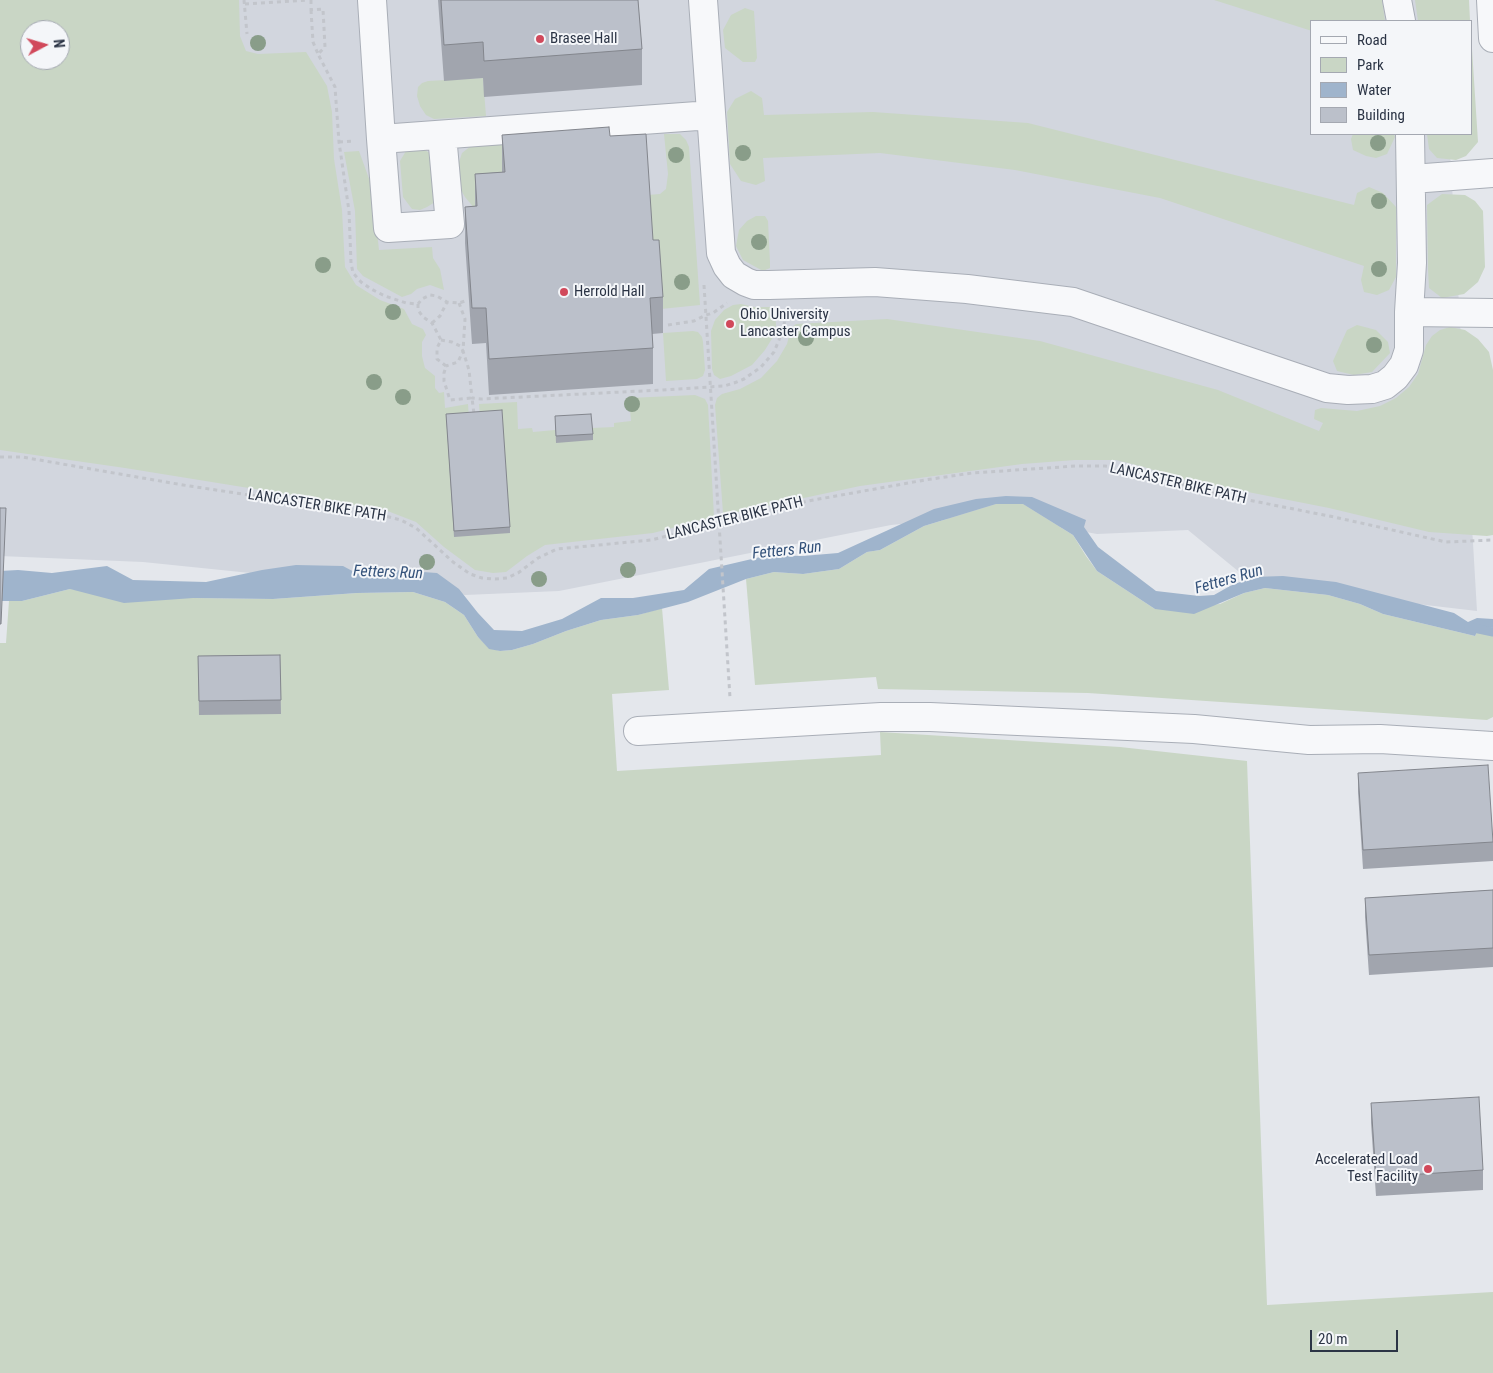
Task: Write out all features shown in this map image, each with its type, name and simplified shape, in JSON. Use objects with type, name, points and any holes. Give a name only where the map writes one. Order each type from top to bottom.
[{"type":"street","points":[[372,0],[369,140],[388,228],[450,224],[442,135]]},
{"type":"street","points":[[702,0],[720,238],[724,259],[734,275],[754,285],[875,282],[967,289],[1073,302],[1327,388],[1348,390],[1372,389],[1385,385],[1395,377],[1404,365],[1409,350],[1412,263],[1410,135]]},
{"type":"street","points":[[1397,0],[1400,20]]},
{"type":"street","points":[[1491,0],[1493,38]]},
{"type":"street","points":[[369,140],[711,115]]},
{"type":"street","points":[[1412,180],[1493,173]]},
{"type":"street","points":[[1409,312],[1493,313]]},
{"type":"street","points":[[638,731],[881,717],[930,717],[1194,729],[1308,740],[1380,739],[1493,746]]},
{"type":"path","points":[[247,34],[244,2],[308,0]]},
{"type":"path","points":[[311,10],[313,42],[318,54]]},
{"type":"path","points":[[338,142],[369,140]]},
{"type":"path","points":[[446,366],[444,381],[450,400],[724,386],[744,379],[757,371],[774,352],[784,328],[785,320],[782,284]]},
{"type":"path","points":[[668,325],[694,322],[706,315],[713,314],[732,297]]},
{"type":"path","points":[[432,323],[440,316],[447,302]]},
{"type":"path","points":[[446,366],[458,362],[463,351],[466,327],[459,303]]},
{"type":"path","points":[[418,304],[418,310],[423,317],[432,323],[441,340]]},
{"type":"path","points":[[441,340],[437,348],[437,360],[446,366]]},
{"type":"path","points":[[441,340],[460,346],[463,351],[469,370],[475,419]]},
{"type":"path","name":"LANCASTER BIKE PATH","points":[[0,457],[31,458],[183,485],[381,515],[401,520],[416,528],[453,562],[470,574],[482,578],[495,579],[507,578],[518,573],[538,558],[557,549],[651,540],[808,501],[916,481],[972,473],[1076,466],[1123,468],[1212,494],[1334,517],[1446,542],[1493,540]]},
{"type":"path","points":[[720,544],[732,726]]},
{"type":"shaded area","name":"Ohio University Lancaster Campus","points":[[0,0],[1441,0],[1442,20],[1310,20],[1310,135],[1449,135],[1477,611],[1255,585],[1188,530],[1097,534],[992,515],[891,525],[559,591],[465,595],[143,562],[0,556]]},
{"type":"green space","points":[[0,0],[239,0],[240,36],[246,51],[258,54],[306,52],[327,86],[332,112],[334,159],[342,210],[345,267],[356,285],[380,300],[404,309],[412,324],[423,329],[426,335],[422,342],[422,356],[425,368],[435,376],[435,388],[439,393],[444,392],[445,408],[468,404],[469,419],[480,418],[479,404],[517,402],[518,429],[532,428],[533,432],[555,430],[557,443],[592,428],[614,427],[614,423],[631,421],[629,398],[695,395],[705,399],[708,405],[714,517],[653,533],[545,545],[506,572],[493,573],[475,570],[444,547],[416,522],[385,510],[0,450]]},
{"type":"green space","points":[[1214,0],[1382,0],[1385,20],[1310,20],[1310,30]]},
{"type":"green space","points":[[1415,0],[1469,0],[1470,20],[1418,20]]},
{"type":"green space","points":[[745,8],[754,11],[757,58],[755,62],[743,62],[725,48],[723,30],[731,15]]},
{"type":"green space","points":[[1473,64],[1478,142],[1466,156],[1456,160],[1437,158],[1429,149],[1427,135],[1473,135]]},
{"type":"green space","points":[[483,78],[486,116],[434,119],[426,115],[420,106],[417,96],[418,87],[422,83],[428,81]]},
{"type":"green space","points":[[751,91],[762,98],[764,115],[873,112],[1028,123],[1354,205],[1357,193],[1369,187],[1383,193],[1396,207],[1396,277],[1389,290],[1377,295],[1364,292],[1361,280],[1364,266],[1160,198],[1015,170],[880,153],[763,158],[765,181],[756,185],[741,181],[730,164],[727,112],[735,99]]},
{"type":"green space","points":[[664,134],[680,134],[686,140],[689,147],[700,305],[661,309],[653,276],[648,195],[660,194],[666,189],[668,174]]},
{"type":"green space","points":[[603,135],[505,208],[475,209],[457,183],[457,168],[462,153],[471,146]]},
{"type":"green space","points":[[1353,135],[1394,135],[1395,137],[1387,154],[1376,158],[1353,150],[1351,139]]},
{"type":"green space","points":[[419,147],[430,153],[435,202],[420,210],[412,209],[403,197],[400,161],[406,151]]},
{"type":"green space","points":[[359,151],[372,187],[379,250],[432,247],[433,258],[440,269],[444,290],[430,285],[402,297],[363,276],[357,269],[355,211],[344,152]]},
{"type":"green space","points":[[1442,194],[1465,195],[1475,201],[1483,211],[1485,267],[1478,282],[1464,294],[1442,298],[1429,288],[1427,205]]},
{"type":"green space","points":[[756,216],[765,216],[768,221],[770,268],[763,271],[743,260],[736,246],[739,230],[747,221]]},
{"type":"green space","points":[[741,304],[754,307],[775,307],[776,325],[773,337],[752,365],[731,376],[720,379],[714,375],[712,369],[711,331],[715,320],[724,310],[733,305]]},
{"type":"green space","points":[[887,319],[1040,341],[1218,390],[1319,431],[1323,423],[1314,419],[1315,410],[1321,408],[1357,411],[1380,406],[1396,398],[1409,387],[1418,374],[1426,345],[1432,336],[1440,330],[1450,327],[1465,330],[1478,339],[1489,352],[1493,370],[1493,535],[1429,532],[1329,508],[1177,478],[1116,460],[1075,460],[1022,464],[860,486],[729,514],[723,513],[715,405],[717,398],[722,394],[740,389],[761,378],[777,361],[787,344],[791,328],[796,324]]},
{"type":"green space","points":[[1357,325],[1376,330],[1388,342],[1390,353],[1372,372],[1354,375],[1337,371],[1333,361],[1347,330]]},
{"type":"green space","points":[[698,332],[702,337],[705,370],[703,376],[697,379],[666,381],[663,333]]},
{"type":"green space","points":[[996,504],[1023,504],[1073,535],[1097,571],[1155,609],[1220,604],[1244,593],[1265,588],[1328,595],[1360,604],[1383,614],[1475,636],[1480,626],[1493,628],[1493,717],[1487,720],[1088,693],[878,689],[876,677],[755,685],[746,579],[774,572],[803,574],[839,569],[867,552],[880,550],[924,526]]},
{"type":"green space","points":[[70,589],[193,598],[273,599],[357,593],[413,592],[445,602],[464,615],[478,637],[489,648],[500,651],[512,650],[533,644],[601,620],[638,615],[662,608],[669,690],[612,694],[617,771],[881,755],[880,732],[1120,747],[1247,761],[1267,1305],[1493,1292],[1493,1373],[0,1373],[0,643],[6,643],[9,601],[22,601]]},
{"type":"water","points":[[1006,496],[1032,497],[1086,520],[1084,527],[1098,547],[1156,591],[1199,596],[1214,595],[1253,577],[1283,576],[1336,582],[1454,613],[1468,622],[1477,618],[1493,619],[1493,628],[1480,626],[1475,636],[1383,614],[1360,604],[1328,595],[1265,588],[1244,593],[1194,614],[1155,609],[1097,571],[1073,535],[1023,504],[996,504],[924,526],[880,550],[867,552],[839,569],[803,574],[774,572],[746,579],[688,602],[638,615],[601,620],[512,650],[500,651],[489,649],[478,637],[464,615],[445,602],[413,592],[357,593],[273,599],[193,598],[124,603],[70,589],[22,601],[0,601],[0,571],[18,570],[52,573],[107,566],[133,580],[206,582],[296,565],[343,566],[358,574],[383,576],[394,570],[437,573],[459,589],[494,630],[522,631],[562,619],[601,598],[633,598],[684,590],[709,569],[769,555],[803,556],[838,553],[934,509],[976,499]]},
{"type":"building","points":[[441,0],[638,0],[642,49],[484,61],[483,42],[444,45]]},
{"type":"building","name":"Herrold Hall","points":[[609,127],[610,136],[646,134],[653,240],[659,240],[663,297],[650,298],[653,348],[489,359],[486,308],[472,308],[465,207],[477,206],[475,174],[505,172],[502,135]]},
{"type":"building","points":[[502,410],[510,527],[454,531],[446,414]]},
{"type":"building","points":[[591,414],[593,434],[556,436],[555,416]]},
{"type":"building","points":[[0,508],[6,508],[1,624],[0,624]]},
{"type":"building","points":[[280,655],[281,700],[199,701],[198,656]]},
{"type":"building","points":[[1488,765],[1493,842],[1363,850],[1358,773]]},
{"type":"building","points":[[1493,890],[1493,948],[1369,955],[1365,898]]},
{"type":"building","name":"Accelerated Load Test Facility","points":[[1479,1097],[1483,1170],[1376,1177],[1371,1103]]},
{"type":"waterway","name":"Fetters Run","points":[[1469,627],[1493,632]]},
{"type":"place","name":"Brasee Hall","points":[[540,39]]},
{"type":"place","name":"Herrold Hall","points":[[564,292]]},
{"type":"place","name":"Ohio University Lancaster Campus","points":[[730,324]]},
{"type":"place","name":"Accelerated Load Test Facility","points":[[1428,1169]]}]
